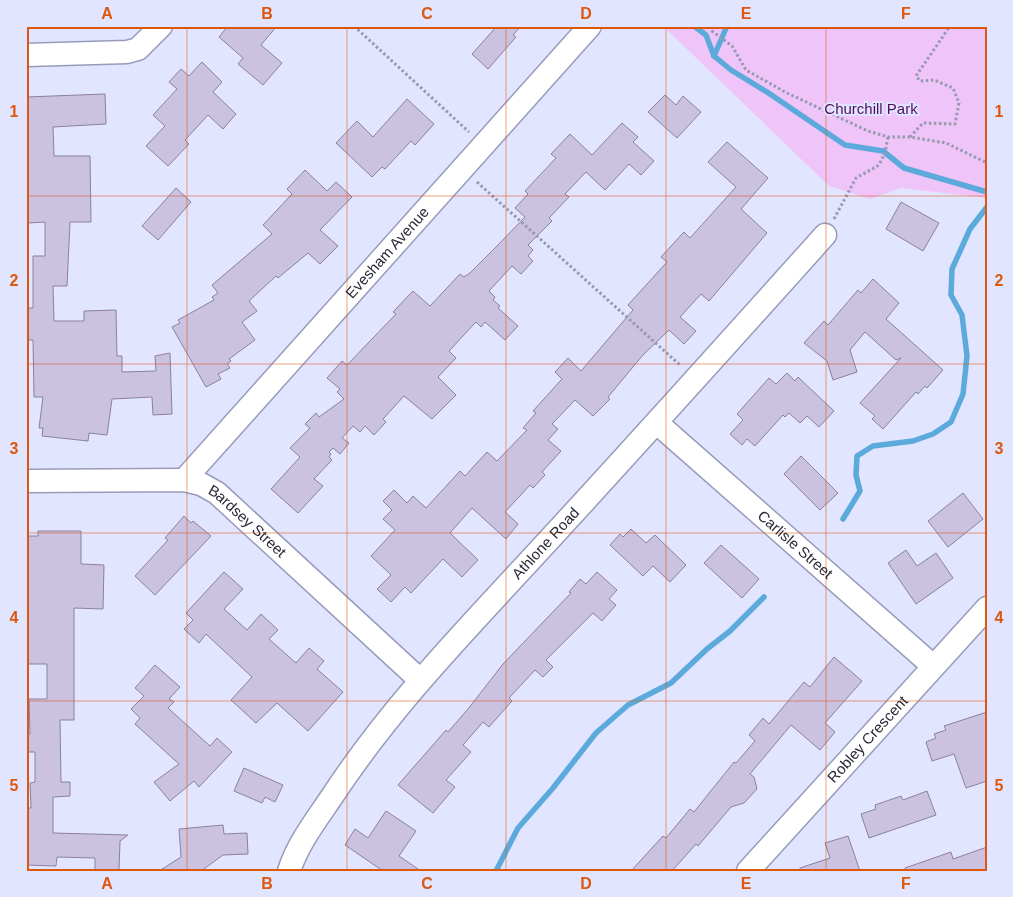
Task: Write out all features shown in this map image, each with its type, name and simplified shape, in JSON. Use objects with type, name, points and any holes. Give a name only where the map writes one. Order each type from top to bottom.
[{"type":"street","points":[[26,55],[126,52],[138,49],[161,26]]},
{"type":"street","name":"Evesham Avenue","points":[[184,480],[590,26]]},
{"type":"street","name":"Athlone Road","points":[[289,871],[300,846],[362,751],[420,680],[657,423],[825,235]]},
{"type":"street","name":"Carlisle Street","points":[[657,423],[933,666]]},
{"type":"street","name":"Bardsey Street","points":[[26,481],[184,480],[201,484],[217,493],[420,680]]},
{"type":"street","name":"Robley Crescent","points":[[748,871],[987,608]]},
{"type":"path","points":[[354,26],[484,146]]},
{"type":"path","points":[[710,26],[712,31],[732,46],[746,70],[839,119],[888,137],[910,137],[946,143],[987,163]]},
{"type":"path","points":[[910,137],[923,123],[955,124],[959,103],[953,88],[934,80],[920,81],[916,76],[950,26]]},
{"type":"path","points":[[825,235],[856,178],[879,165],[885,153],[888,137]]},
{"type":"path","points":[[463,170],[696,379]]},
{"type":"green space","name":"Churchill Park","points":[[663,26],[987,26],[987,198],[901,188],[870,199],[829,186]]},
{"type":"building","points":[[228,26],[277,26],[261,45],[282,63],[263,85],[238,64],[243,58],[219,37]]},
{"type":"building","points":[[497,26],[521,26],[513,35],[516,37],[488,69],[472,54]]},
{"type":"building","points":[[202,62],[222,82],[213,92],[236,114],[223,129],[208,115],[185,140],[189,144],[168,166],[146,146],[165,126],[153,115],[177,89],[169,82],[181,69],[189,76]]},
{"type":"building","points":[[105,94],[106,124],[53,127],[54,156],[90,156],[91,222],[70,222],[67,286],[53,286],[54,321],[84,321],[84,311],[116,310],[117,356],[122,356],[122,372],[156,371],[155,356],[170,353],[172,414],[153,415],[152,397],[112,399],[107,435],[89,433],[88,441],[42,436],[43,428],[39,428],[43,397],[34,397],[33,340],[26,340],[26,308],[33,308],[33,256],[45,256],[45,222],[28,223],[26,97]]},
{"type":"building","points":[[665,95],[676,105],[683,96],[701,112],[677,138],[648,112]]},
{"type":"building","points":[[407,99],[434,124],[415,145],[411,141],[385,169],[382,167],[372,177],[336,143],[357,121],[373,137]]},
{"type":"building","points":[[622,123],[638,137],[633,142],[654,161],[641,175],[629,164],[605,190],[586,172],[565,194],[569,197],[549,218],[552,221],[528,245],[533,250],[528,256],[533,261],[521,274],[512,266],[489,291],[495,297],[493,300],[500,306],[498,308],[518,326],[505,340],[485,322],[481,327],[476,322],[449,351],[456,358],[438,377],[456,395],[432,419],[404,396],[383,419],[386,422],[374,435],[365,426],[360,432],[353,426],[342,438],[349,443],[340,454],[333,448],[329,452],[331,454],[329,457],[332,460],[314,479],[323,486],[298,513],[271,489],[300,457],[290,448],[310,428],[305,424],[316,413],[319,417],[344,399],[337,392],[340,389],[327,378],[342,361],[347,365],[396,314],[393,312],[413,291],[430,306],[460,274],[464,277],[470,273],[525,217],[515,208],[528,194],[525,191],[556,158],[551,154],[570,134],[592,155]]},
{"type":"building","points":[[727,142],[768,178],[741,209],[767,233],[709,301],[701,294],[680,317],[696,331],[684,344],[669,330],[643,355],[608,397],[610,399],[593,416],[575,400],[552,424],[558,429],[548,440],[561,451],[542,472],[545,475],[533,488],[530,485],[505,512],[518,524],[506,539],[472,508],[450,533],[478,560],[462,577],[443,559],[411,593],[405,587],[391,602],[377,589],[391,575],[371,556],[395,530],[383,519],[392,510],[383,501],[394,490],[407,503],[413,496],[426,508],[460,471],[465,476],[487,452],[497,461],[527,430],[523,428],[536,413],[533,411],[562,379],[555,372],[568,358],[581,371],[633,310],[628,305],[667,262],[661,257],[684,232],[690,238],[736,187],[708,162]]},
{"type":"building","points":[[305,170],[327,191],[336,182],[352,197],[320,230],[338,246],[320,264],[308,253],[278,278],[276,276],[249,301],[257,311],[242,322],[255,340],[229,359],[231,361],[227,364],[230,368],[218,374],[221,379],[206,387],[172,327],[180,323],[178,320],[214,300],[212,297],[218,293],[212,285],[272,234],[263,225],[292,194],[287,189]]},
{"type":"building","points":[[176,188],[191,202],[158,240],[142,226]]},
{"type":"building","points":[[901,202],[939,223],[923,251],[886,229]]},
{"type":"building","points":[[873,279],[899,303],[886,319],[943,370],[927,388],[925,386],[918,394],[916,392],[883,429],[872,419],[875,416],[860,403],[901,358],[896,360],[865,332],[850,350],[857,372],[833,380],[827,361],[804,343],[824,321],[828,325],[858,290],[861,293]]},
{"type":"building","points":[[787,373],[795,381],[798,377],[834,411],[819,427],[807,416],[800,423],[789,413],[785,417],[783,415],[755,446],[747,439],[742,445],[730,434],[743,420],[737,414],[769,378],[776,384]]},
{"type":"building","points":[[801,456],[838,493],[820,510],[784,474]]},
{"type":"building","points":[[963,493],[983,519],[948,547],[928,521]]},
{"type":"building","points":[[184,516],[211,536],[155,595],[135,576],[168,540],[165,538]]},
{"type":"building","points":[[631,529],[646,543],[655,535],[686,565],[670,582],[653,566],[643,576],[610,545],[620,534],[623,537]]},
{"type":"building","points":[[38,531],[81,531],[81,564],[104,565],[103,609],[74,608],[74,720],[60,720],[61,782],[70,782],[70,796],[53,797],[53,833],[128,835],[120,841],[119,871],[95,871],[95,858],[57,857],[56,866],[26,865],[26,808],[31,808],[30,783],[35,782],[35,752],[26,752],[26,735],[30,734],[29,699],[47,699],[47,664],[26,664],[26,536],[38,536]]},
{"type":"building","points":[[721,545],[759,579],[742,598],[704,563]]},
{"type":"building","points":[[906,550],[917,566],[936,553],[953,578],[916,604],[888,563]]},
{"type":"building","points":[[224,572],[243,589],[224,609],[247,630],[261,614],[278,630],[269,639],[296,663],[309,648],[324,661],[317,669],[343,692],[308,731],[277,703],[256,723],[231,700],[252,677],[206,634],[199,643],[184,629],[193,620],[186,613]]},
{"type":"building","points":[[597,572],[617,590],[609,599],[616,605],[602,621],[593,613],[546,660],[553,667],[543,677],[535,670],[509,698],[512,701],[489,727],[483,722],[463,745],[471,752],[446,780],[455,787],[433,813],[398,785],[446,730],[448,732],[468,709],[503,664],[571,593],[569,592],[580,579],[586,584]]},
{"type":"building","points":[[834,657],[862,681],[825,723],[835,732],[820,750],[791,725],[750,774],[754,777],[757,789],[744,803],[731,807],[698,846],[696,844],[672,871],[631,871],[663,836],[666,838],[690,809],[694,812],[734,762],[736,763],[755,741],[749,735],[763,718],[769,724],[804,682],[810,687]]},
{"type":"building","points":[[155,665],[180,687],[169,699],[174,702],[168,708],[210,746],[217,738],[232,752],[199,787],[194,781],[170,801],[154,782],[179,764],[135,724],[140,718],[131,709],[144,696],[135,688]]},
{"type":"building","points":[[987,712],[987,781],[966,788],[954,754],[932,761],[926,742],[936,738],[934,734],[946,730],[944,726]]},
{"type":"building","points":[[244,768],[283,785],[275,802],[265,797],[262,803],[234,791]]},
{"type":"building","points":[[927,791],[936,815],[869,838],[861,814],[876,809],[875,805],[901,796],[903,800]]},
{"type":"building","points":[[386,811],[416,831],[399,856],[421,871],[383,871],[345,845],[355,829],[368,838]]},
{"type":"building","points":[[223,825],[224,834],[247,833],[248,854],[223,855],[201,871],[159,871],[181,857],[179,829]]},
{"type":"building","points":[[848,836],[860,871],[800,871],[800,868],[830,858],[825,843]]},
{"type":"building","points":[[987,847],[987,871],[905,871],[905,868],[951,852],[953,859]]},
{"type":"waterway","points":[[694,26],[706,35],[714,56],[731,70],[845,145],[883,151],[904,168],[987,192]]},
{"type":"waterway","points":[[714,56],[727,26]]},
{"type":"waterway","points":[[843,519],[860,491],[856,475],[857,456],[873,446],[913,441],[933,434],[951,422],[963,394],[967,356],[962,315],[951,295],[952,269],[970,229],[987,207]]},
{"type":"waterway","points":[[496,871],[518,828],[553,788],[596,733],[628,705],[671,683],[707,649],[730,631],[764,597]]}]
